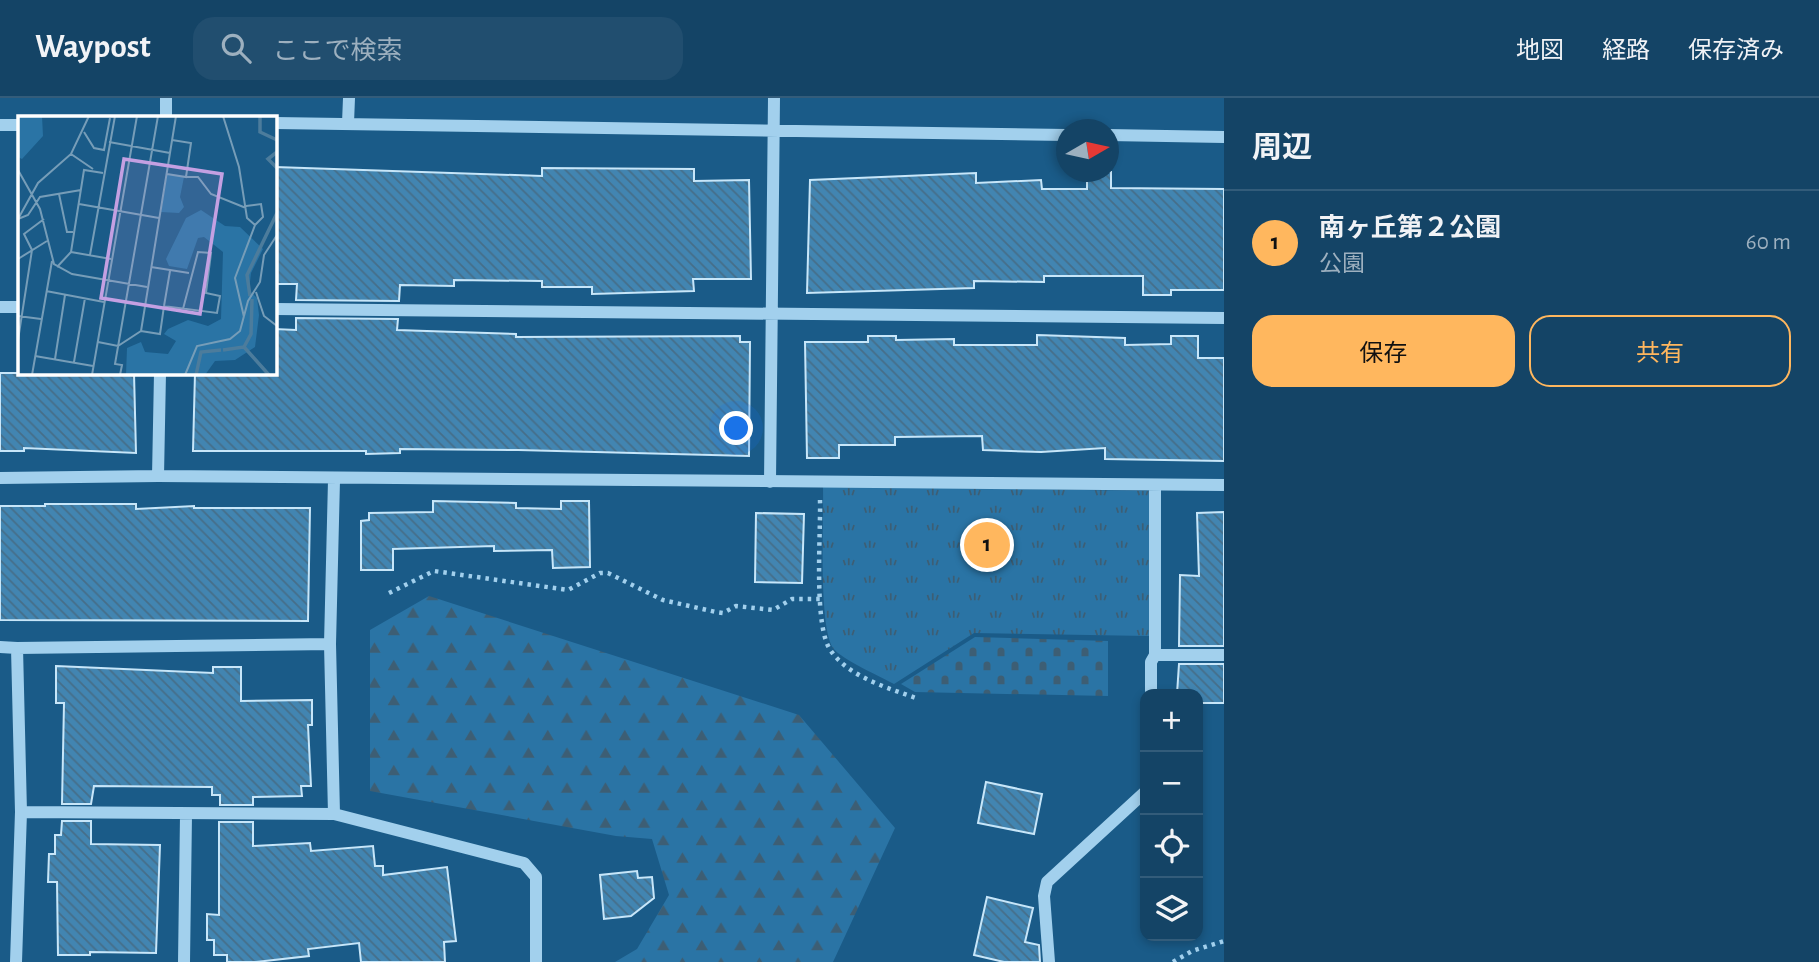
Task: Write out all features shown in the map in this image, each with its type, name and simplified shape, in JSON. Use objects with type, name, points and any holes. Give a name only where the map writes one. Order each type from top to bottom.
[{"type":"street","points":[[166,98],[166,116]]},
{"type":"street","points":[[348,123],[349,98]]},
{"type":"street","points":[[770,482],[774,98]]},
{"type":"street","points":[[276,123],[1056,135]]},
{"type":"street","points":[[0,125],[18,125]]},
{"type":"street","points":[[1119,135],[1224,137]]},
{"type":"street","points":[[0,307],[18,307]]},
{"type":"street","points":[[276,309],[1224,318]]},
{"type":"street","points":[[158,476],[160,374]]},
{"type":"street","points":[[0,478],[158,476],[334,480],[1224,485]]},
{"type":"street","points":[[334,480],[330,644],[334,814]]},
{"type":"street","points":[[1151,689],[1151,662],[1155,655],[1156,486]]},
{"type":"street","points":[[0,647],[330,644]]},
{"type":"street","points":[[16,648],[21,812],[16,962]]},
{"type":"street","points":[[1155,655],[1224,655]]},
{"type":"street","points":[[1049,962],[1044,896],[1047,882],[1140,797]]},
{"type":"street","points":[[21,812],[334,814],[524,863],[536,877],[536,962]]},
{"type":"street","points":[[184,962],[186,815]]},
{"type":"path","points":[[819,482],[824,638],[831,652],[867,678],[916,698]]},
{"type":"path","points":[[389,593],[434,571],[568,590],[600,573],[608,573],[663,600],[723,613],[736,606],[773,610],[792,599],[821,599]]},
{"type":"path","points":[[1173,962],[1192,951],[1224,941]]},
{"type":"green space","points":[[823,486],[1151,491],[1149,636],[974,633],[894,684],[838,653],[828,636],[823,571]]},
{"type":"green space","points":[[429,596],[799,715],[895,828],[833,962],[615,962],[637,949],[669,895],[652,839],[616,836],[370,791],[370,630]]},
{"type":"green space","points":[[975,637],[1108,641],[1108,696],[915,692],[901,684]]},
{"type":"building","points":[[276,167],[542,176],[542,168],[694,169],[694,181],[749,180],[751,279],[693,279],[694,291],[592,294],[592,287],[542,287],[542,281],[454,280],[454,286],[400,285],[399,301],[296,300],[297,284],[276,284]]},
{"type":"building","points":[[976,173],[976,183],[1041,180],[1042,189],[1087,189],[1087,182],[1111,182],[1111,188],[1224,189],[1224,290],[1171,290],[1171,295],[1143,295],[1143,276],[1044,276],[1044,282],[974,281],[974,288],[807,293],[810,180]]},
{"type":"building","points":[[296,318],[398,319],[397,330],[516,334],[516,337],[740,336],[740,342],[750,342],[749,456],[518,450],[400,449],[400,453],[366,454],[366,451],[193,451],[195,374],[276,374],[276,329],[296,330]]},
{"type":"building","points":[[1037,335],[1125,338],[1125,345],[1171,344],[1171,336],[1198,336],[1198,358],[1224,358],[1224,461],[1105,459],[1105,448],[1041,452],[983,450],[982,436],[895,437],[895,445],[839,445],[839,458],[807,458],[805,342],[868,342],[868,336],[896,336],[896,340],[954,339],[954,345],[1037,345]]},
{"type":"building","points":[[0,373],[134,374],[136,453],[24,448],[24,451],[0,451]]},
{"type":"building","points":[[433,501],[516,503],[516,508],[561,509],[561,501],[589,501],[590,567],[553,568],[552,550],[494,551],[494,546],[393,549],[393,570],[361,570],[361,521],[369,520],[369,513],[433,512]]},
{"type":"building","points":[[136,504],[136,509],[194,506],[310,508],[308,621],[0,620],[0,506]]},
{"type":"building","points":[[1224,512],[1224,646],[1179,646],[1180,575],[1199,576],[1197,513]]},
{"type":"building","points":[[756,513],[804,514],[802,583],[755,582]]},
{"type":"building","points":[[1179,664],[1224,664],[1224,703],[1203,703],[1203,689],[1177,689]]},
{"type":"building","points":[[56,666],[213,673],[213,667],[241,667],[241,701],[312,700],[312,725],[308,725],[311,786],[301,786],[302,796],[253,797],[253,805],[220,805],[220,795],[212,795],[212,787],[94,786],[91,804],[62,804],[64,703],[56,703]]},
{"type":"building","points":[[986,782],[1042,794],[1034,834],[978,823]]},
{"type":"building","points":[[62,821],[91,821],[91,844],[160,845],[156,953],[90,952],[90,955],[58,955],[57,882],[48,882],[49,854],[55,854],[55,835],[61,835]]},
{"type":"building","points":[[219,822],[253,822],[253,846],[310,843],[311,851],[373,846],[375,866],[383,866],[383,875],[447,867],[456,941],[444,942],[445,962],[361,962],[359,943],[308,949],[309,956],[256,962],[227,962],[227,955],[214,955],[214,940],[207,940],[207,914],[219,915]]},
{"type":"building","points":[[637,871],[638,878],[652,877],[654,898],[631,916],[604,919],[600,875]]},
{"type":"building","points":[[987,897],[1033,908],[1025,942],[1039,945],[1040,962],[1004,962],[974,955]]},
{"type":"place","name":"南ヶ丘第２公園","points":[[987,545]]}]
